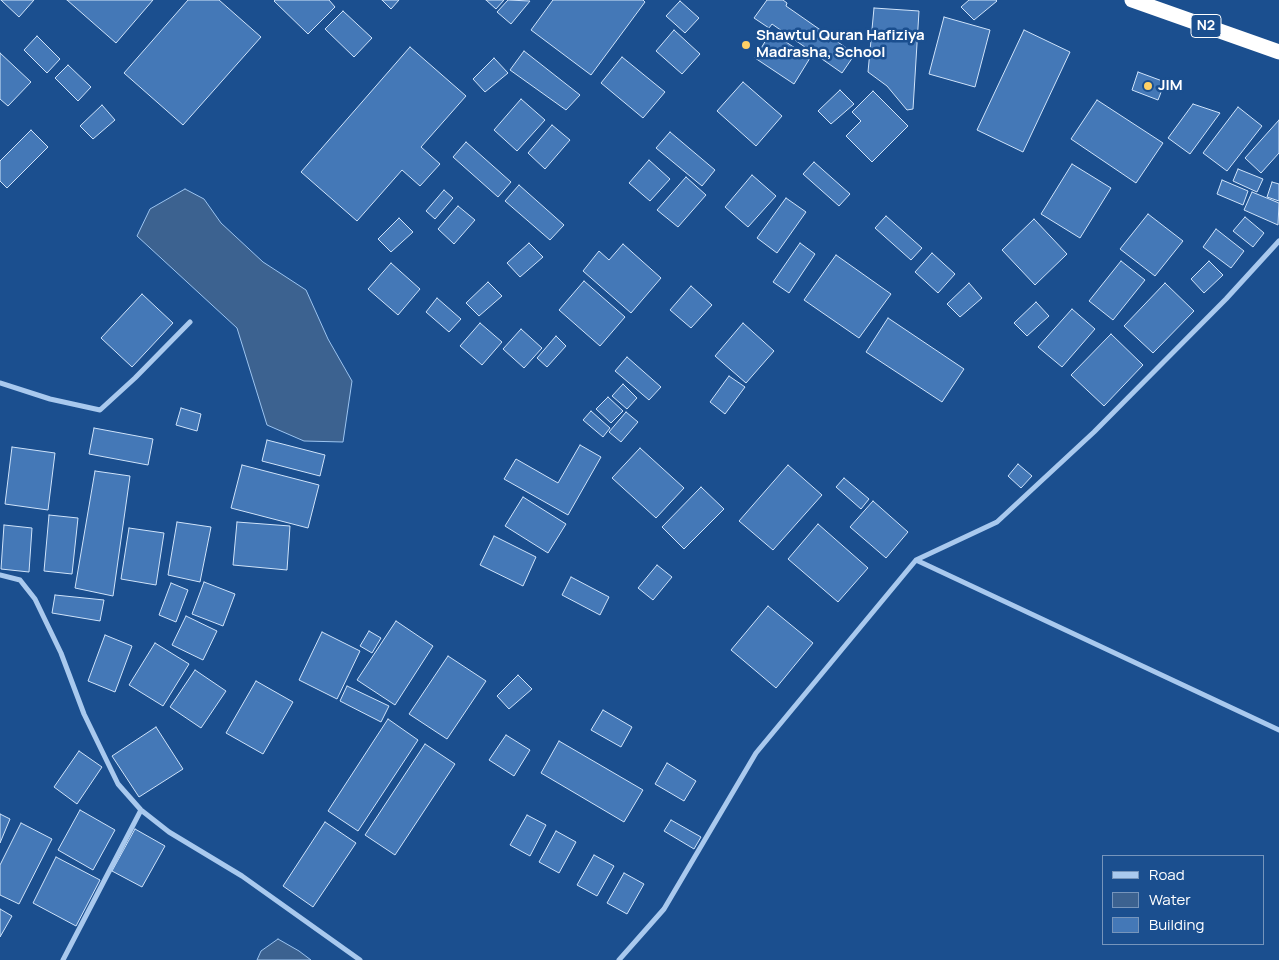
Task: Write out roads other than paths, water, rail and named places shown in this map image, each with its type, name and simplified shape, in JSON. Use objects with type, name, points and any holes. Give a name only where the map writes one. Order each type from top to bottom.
[{"type":"highway","name":"N2","points":[[1134,0],[1279,52]]},
{"type":"street","points":[[619,960],[664,909],[756,753],[916,560],[996,522],[1094,432],[1226,299],[1279,240]]},
{"type":"street","points":[[0,383],[100,410],[135,378],[190,322]]},
{"type":"street","points":[[916,560],[1279,730]]},
{"type":"street","points":[[0,575],[20,580],[35,599],[61,653],[84,714],[118,784],[140,810],[169,832],[242,876],[360,960]]},
{"type":"street","points":[[63,960],[140,810]]},
{"type":"water","points":[[185,189],[204,199],[221,223],[263,262],[306,290],[328,339],[352,381],[343,442],[304,441],[267,425],[237,328],[137,236],[150,209]]},
{"type":"water","points":[[278,939],[311,960],[257,960],[261,951]]},
{"type":"place","name":"Shawtul Quran Hafiziya Madrasha, School","points":[[746,45]]},
{"type":"place","name":"JIM","points":[[1148,86]]}]
